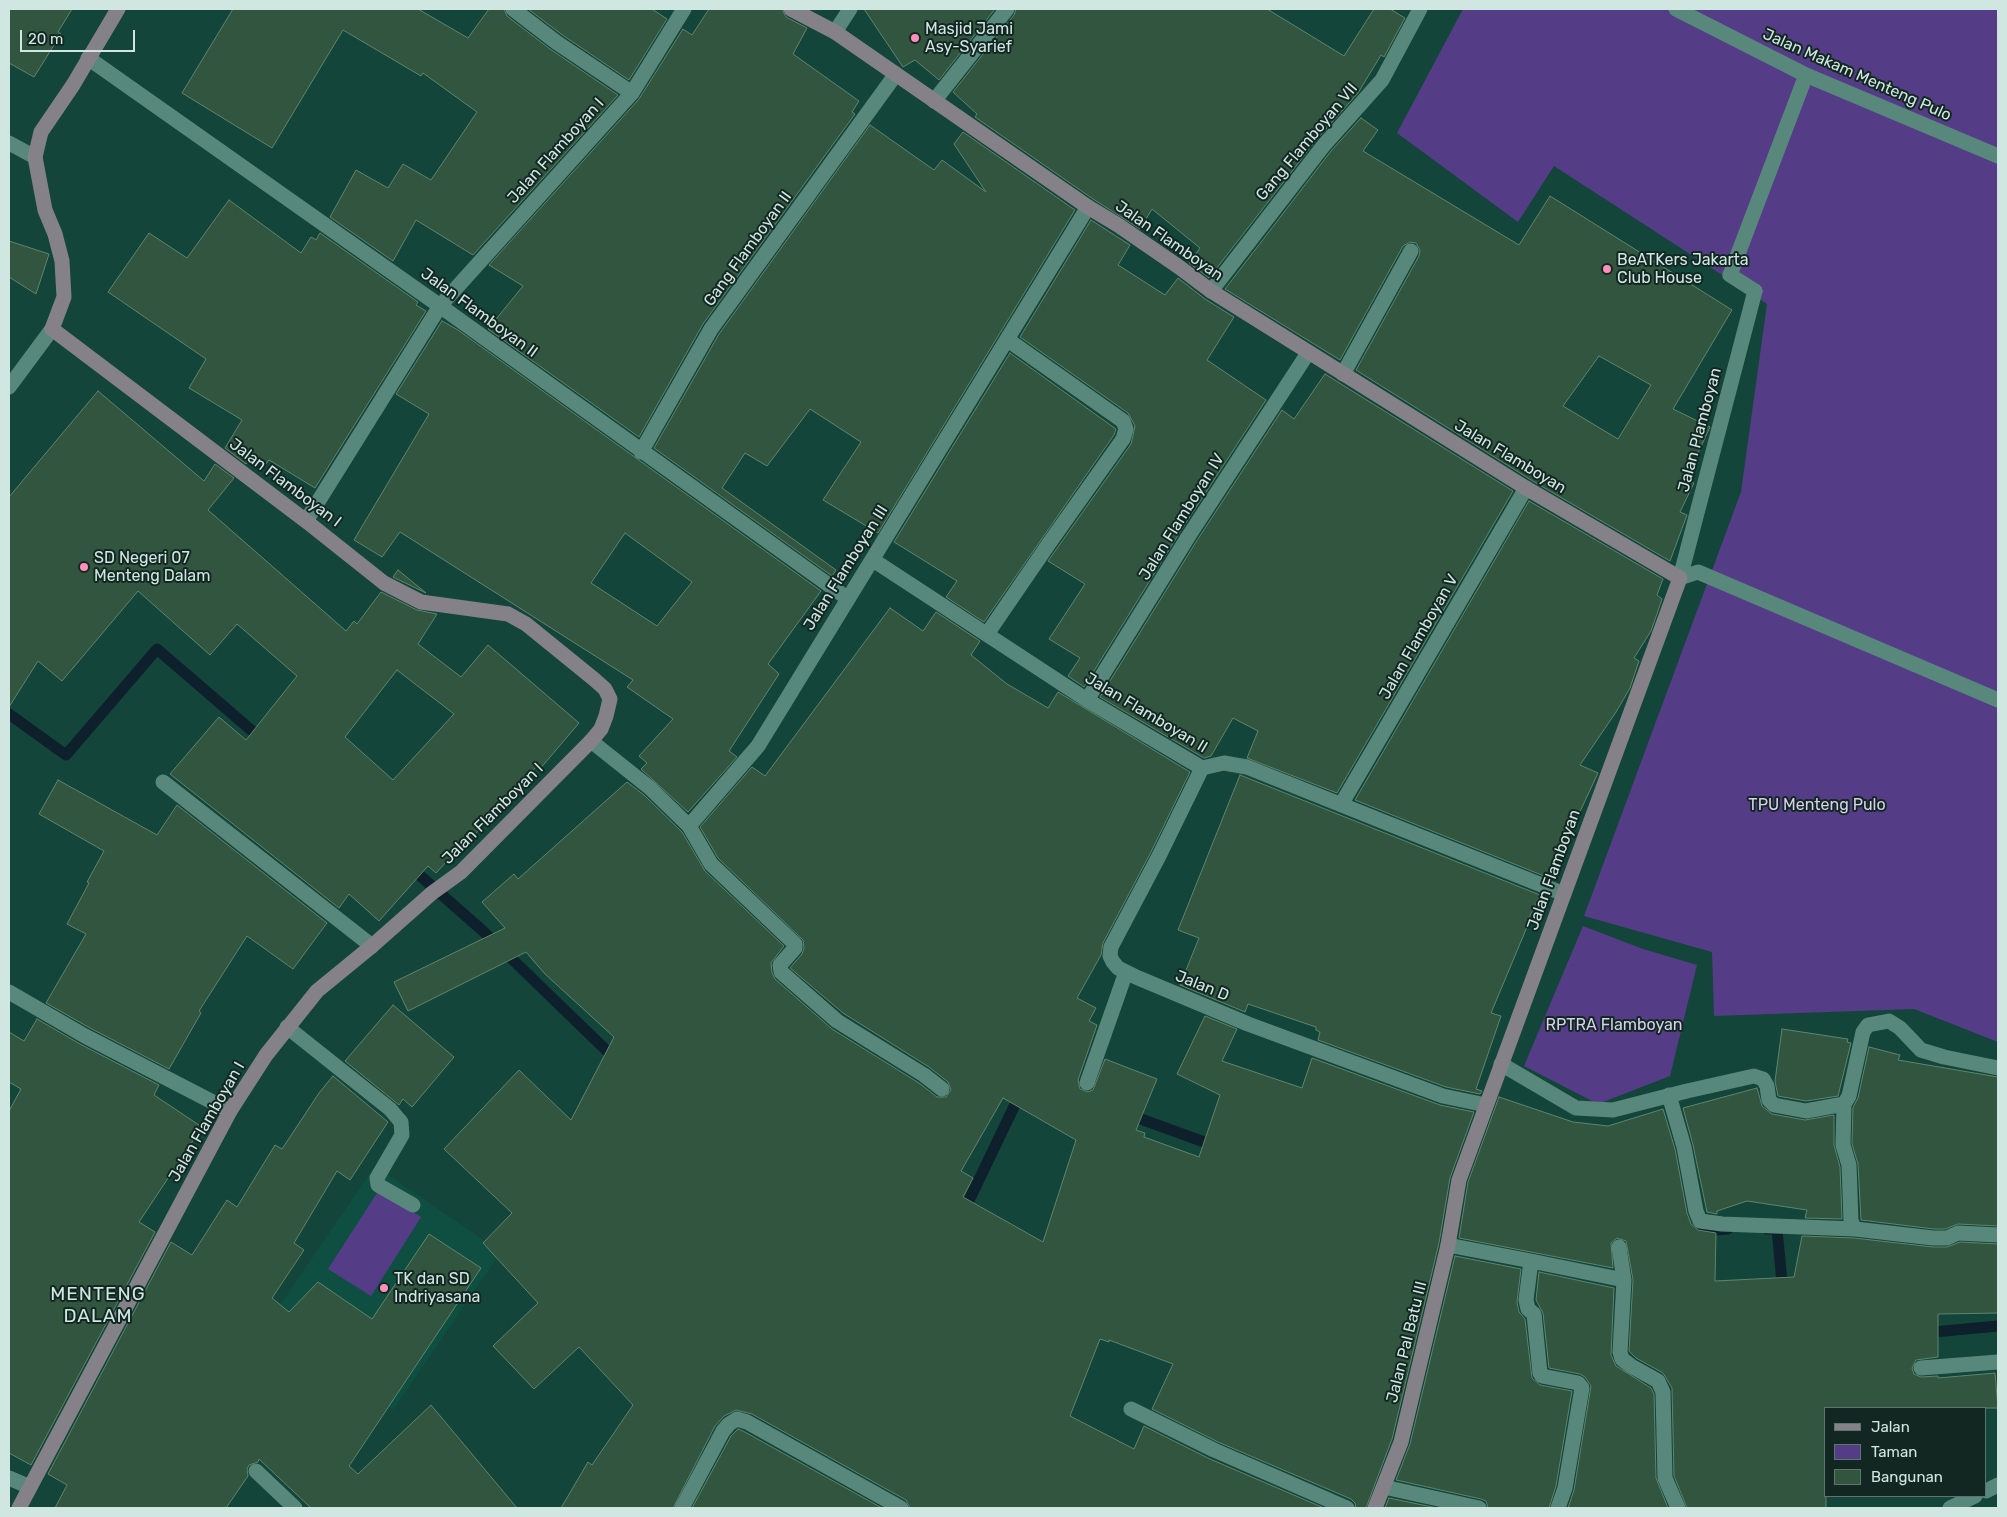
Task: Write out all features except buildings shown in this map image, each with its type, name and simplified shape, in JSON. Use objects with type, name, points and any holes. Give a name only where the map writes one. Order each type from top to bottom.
[{"type":"street","points":[[9,387],[52,329],[64,296],[62,261],[55,234],[45,210],[35,157],[41,132],[57,111],[118,9]]},
{"type":"street","points":[[513,9],[556,42],[632,93]]},
{"type":"street","name":"Jalan Flamboyan I","points":[[306,521],[440,306],[632,93],[684,9]]},
{"type":"street","name":"Jalan Flamboyan","points":[[791,9],[835,32],[1088,207],[1118,224],[1211,291],[1526,488],[1680,578],[1459,1180]]},
{"type":"street","points":[[835,32],[850,9]]},
{"type":"street","points":[[934,101],[1007,9]]},
{"type":"street","name":"Gang Flamboyan VII","points":[[1211,291],[1324,145],[1382,80],[1420,9]]},
{"type":"street","name":"Jalan Makam Menteng Pulo","points":[[1676,9],[1806,75],[1998,156]]},
{"type":"street","name":"Jalan Flamboyan II","points":[[88,58],[440,306],[847,598]]},
{"type":"street","name":"Gang Flamboyan II","points":[[641,452],[711,329],[896,74]]},
{"type":"street","name":"Jalan Plamboyan","points":[[1680,578],[1755,291],[1730,275],[1806,75]]},
{"type":"street","points":[[9,143],[35,157]]},
{"type":"street","name":"Jalan Flamboyan III","points":[[689,826],[758,746],[1088,207]]},
{"type":"street","points":[[1343,374],[1411,251]]},
{"type":"street","name":"Jalan Flamboyan I","points":[[18,1508],[230,1111],[266,1055],[316,991],[372,946],[432,893],[462,872],[591,741],[601,729],[610,700],[605,689],[526,624],[508,614],[421,602],[384,583],[306,521],[52,329]]},
{"type":"street","points":[[987,634],[1123,439],[1126,430],[1122,421],[1008,340]]},
{"type":"street","name":"Jalan Flamboyan IV","points":[[1087,700],[1188,537],[1308,353]]},
{"type":"street","name":"Jalan Flamboyan V","points":[[1342,804],[1526,488]]},
{"type":"street","name":"Jalan Flamboyan II","points":[[873,560],[1087,700],[1202,768],[1224,763],[1247,767],[1564,894]]},
{"type":"street","points":[[1680,578],[1698,572],[1998,700]]},
{"type":"street","points":[[591,741],[650,788],[689,826],[711,864],[795,944],[795,948],[780,966],[782,972],[837,1021],[924,1075],[942,1089]]},
{"type":"street","name":"Jalan D","points":[[1202,768],[1160,856],[1111,947],[1110,956],[1113,962],[1126,972],[1248,1024],[1443,1096],[1486,1105]]},
{"type":"street","points":[[163,782],[372,946]]},
{"type":"street","points":[[1088,1083],[1126,972]]},
{"type":"street","points":[[9,992],[85,1036],[230,1111]]},
{"type":"street","points":[[1855,1229],[1851,1221],[1849,1165],[1843,1145],[1844,1104],[1849,1096],[1863,1032],[1868,1025],[1889,1021],[1900,1028],[1921,1050],[1944,1057],[1998,1068]]},
{"type":"street","points":[[288,1027],[390,1109],[401,1122],[402,1134],[376,1178],[378,1185],[413,1205]]},
{"type":"street","points":[[1501,1064],[1576,1108],[1612,1110],[1754,1076],[1763,1079],[1768,1086],[1769,1100],[1774,1105],[1806,1111],[1844,1104]]},
{"type":"street","points":[[1669,1095],[1684,1147],[1696,1211],[1700,1221],[1722,1224],[1855,1229],[1933,1238],[1947,1238],[1958,1233],[1998,1234]]},
{"type":"street","name":"Jalan Pal Batu III","points":[[1375,1508],[1401,1442],[1448,1245],[1459,1180]]},
{"type":"street","points":[[1448,1245],[1624,1280]]},
{"type":"street","points":[[1619,1247],[1624,1280],[1620,1352],[1622,1359],[1631,1366],[1658,1381],[1663,1392],[1665,1478],[1678,1508]]},
{"type":"street","points":[[1531,1262],[1526,1300],[1528,1309],[1534,1314],[1540,1373],[1542,1376],[1578,1383],[1582,1388],[1565,1488],[1558,1508]]},
{"type":"street","points":[[1921,1368],[1998,1362]]},
{"type":"street","points":[[1131,1409],[1214,1450],[1347,1508]]},
{"type":"street","points":[[682,1508],[723,1431],[737,1419],[747,1422],[901,1508]]},
{"type":"street","points":[[256,1471],[295,1508]]},
{"type":"street","points":[[9,1478],[30,1487]]},
{"type":"street","points":[[1384,1487],[1479,1508]]},
{"type":"street","points":[[1950,1508],[1973,1497]]},
{"type":"shaded area","name":"TK dan SD Indriyasana","points":[[375,1166],[501,1252],[393,1410],[267,1324]]},
{"type":"green space","name":"TPU Menteng Pulo","points":[[1463,9],[1998,9],[1998,1042],[1914,1009],[1714,1016],[1712,952],[1584,916],[1741,492],[1767,304],[1554,166],[1518,222],[1397,133]]},
{"type":"green space","name":"RPTRA Flamboyan","points":[[1583,926],[1643,949],[1697,965],[1670,1076],[1598,1104],[1524,1066]]},
{"type":"green space","points":[[379,1190],[421,1217],[371,1296],[328,1269]]},
{"type":"waterway","points":[[9,714],[66,755],[157,649],[265,742]]},
{"type":"waterway","points":[[409,866],[483,931],[608,1052],[618,1058]]},
{"type":"waterway","points":[[963,1213],[1021,1092]]},
{"type":"waterway","points":[[1127,1114],[1218,1147]]},
{"type":"waterway","points":[[1689,1232],[1728,1229]]},
{"type":"waterway","points":[[1767,1229],[1777,1229],[1783,1293]]},
{"type":"waterway","points":[[1923,1333],[1998,1326]]},
{"type":"place","name":"Masjid Jami Asy-Syarief","points":[[915,38]]},
{"type":"place","name":"BeATKers Jakarta Club House","points":[[1607,269]]},
{"type":"place","name":"SD Negeri 07 Menteng Dalam","points":[[84,567]]},
{"type":"place","name":"TK dan SD Indriyasana","points":[[384,1288]]},
{"type":"district","name":"MENTENG DALAM","points":[[98,1306]]}]
